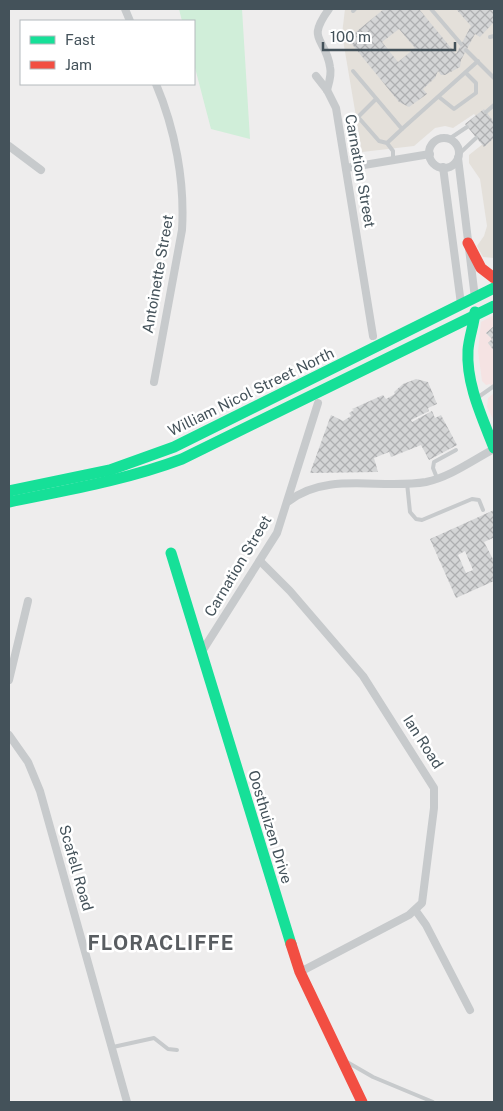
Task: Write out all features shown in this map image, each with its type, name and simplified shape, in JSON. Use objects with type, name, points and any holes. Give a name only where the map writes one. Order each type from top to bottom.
[{"type":"main road","points":[[468,243],[480,268],[494,278]]},
{"type":"main road","name":"William Nicol Street North","points":[[9,491],[110,470],[174,447],[494,288]]},
{"type":"main road","points":[[475,298],[470,323],[469,374],[494,448]]},
{"type":"main road","points":[[461,304],[470,323]]},
{"type":"main road","name":"William Nicol Street North","points":[[9,502],[117,479],[153,470],[182,459],[470,323],[494,306]]},
{"type":"main road","name":"Oosthuizen Drive","points":[[171,553],[300,972],[362,1102]]},
{"type":"street","points":[[328,90],[330,65],[318,42],[317,33],[322,19],[330,9]]},
{"type":"street","name":"Carnation Street","points":[[316,76],[328,90],[336,108],[373,336]]},
{"type":"street","name":"Antoinette Street","points":[[154,382],[182,230],[183,207],[180,168],[156,85]]},
{"type":"street","points":[[458,156],[450,166],[443,167],[434,163],[430,154],[435,141],[449,139],[456,145],[458,156],[475,298]]},
{"type":"street","points":[[9,146],[41,170]]},
{"type":"street","points":[[346,168],[430,154]]},
{"type":"street","points":[[443,167],[461,304]]},
{"type":"street","name":"Carnation Street","points":[[201,654],[277,533],[318,403]]},
{"type":"street","points":[[288,501],[302,491],[323,485],[407,483],[437,478],[494,448]]},
{"type":"street","name":"Ian Road","points":[[260,560],[285,585],[358,671],[430,778],[434,788],[434,808],[424,898],[416,911]]},
{"type":"street","points":[[9,680],[28,601]]},
{"type":"street","name":"Scafell Road","points":[[9,735],[28,762],[40,791],[127,1102]]},
{"type":"street","points":[[300,972],[416,911],[426,925],[470,1010]]},
{"type":"lane","points":[[431,9],[461,44]]},
{"type":"lane","points":[[466,50],[494,78]]},
{"type":"lane","points":[[388,143],[478,61]]},
{"type":"lane","points":[[354,71],[402,129]]},
{"type":"lane","points":[[439,98],[454,109],[476,93],[476,83],[466,73]]},
{"type":"lane","points":[[376,99],[358,117],[379,141],[388,143],[393,151],[394,161]]},
{"type":"lane","points":[[486,112],[494,105]]},
{"type":"lane","points":[[449,139],[467,127]]},
{"type":"lane","points":[[458,156],[476,138]]},
{"type":"lane","points":[[476,399],[494,386]]},
{"type":"lane","points":[[437,478],[433,468],[434,462],[456,450]]},
{"type":"lane","points":[[407,483],[410,512],[416,519],[422,520],[472,499],[479,500],[483,510]]},
{"type":"lane","points":[[113,1047],[154,1038],[168,1049],[177,1050]]},
{"type":"lane","points":[[340,1058],[373,1077],[433,1102]]},
{"type":"shaded area","points":[[345,9],[494,9],[494,258],[483,257],[477,246],[484,236],[487,226],[480,179],[469,163],[469,155],[493,136],[474,114],[453,128],[445,126],[435,128],[414,146],[362,152],[342,34]]},
{"type":"shaded area","points":[[494,315],[494,326],[486,333],[492,339],[488,343],[494,351],[494,389],[490,384],[486,385],[482,381],[478,351],[481,322]]},
{"type":"shaded area","points":[[494,393],[494,421],[487,407],[488,398]]},
{"type":"green space","points":[[179,9],[242,9],[250,139],[211,129],[195,68],[195,20],[182,20]]},
{"type":"building","points":[[384,9],[419,9],[456,54],[471,26],[456,9],[494,9],[494,22],[480,37],[475,34],[461,60],[460,67],[445,75],[441,75],[438,71],[435,78],[423,89],[427,94],[409,107],[399,102],[351,43],[354,40],[351,36]],"holes":[[[399,29],[415,48],[398,62],[382,42]]]},
{"type":"building","points":[[484,109],[494,122],[494,138],[484,147],[465,124]]},
{"type":"building","points":[[494,326],[494,351],[488,343],[492,339],[486,333]]},
{"type":"building","points":[[416,379],[428,382],[437,404],[428,408],[429,411],[411,420],[412,422],[432,411],[435,418],[441,415],[457,445],[429,460],[421,445],[391,457],[389,452],[374,458],[378,472],[310,473],[331,415],[343,421],[351,416],[349,413],[354,410],[352,409],[383,395],[386,399],[395,394],[394,392],[403,384]]},
{"type":"building","points":[[494,510],[494,541],[493,538],[484,542],[494,561],[494,581],[456,598],[430,539]],"holes":[[[465,551],[473,570],[466,573],[458,555]]]},
{"type":"traffic: fast","points":[[9,491],[110,470],[174,447],[494,288]]},
{"type":"traffic: fast","points":[[9,502],[118,479],[182,459],[494,306]]},
{"type":"traffic: fast","points":[[475,312],[469,340],[468,363],[472,388],[494,448]]},
{"type":"traffic: fast","points":[[171,553],[291,944]]},
{"type":"traffic: jam","points":[[468,243],[481,268],[494,278]]},
{"type":"traffic: jam","points":[[291,944],[300,972],[362,1102]]},
{"type":"district","name":"FLORACLIFFE","points":[[161,943]]}]
